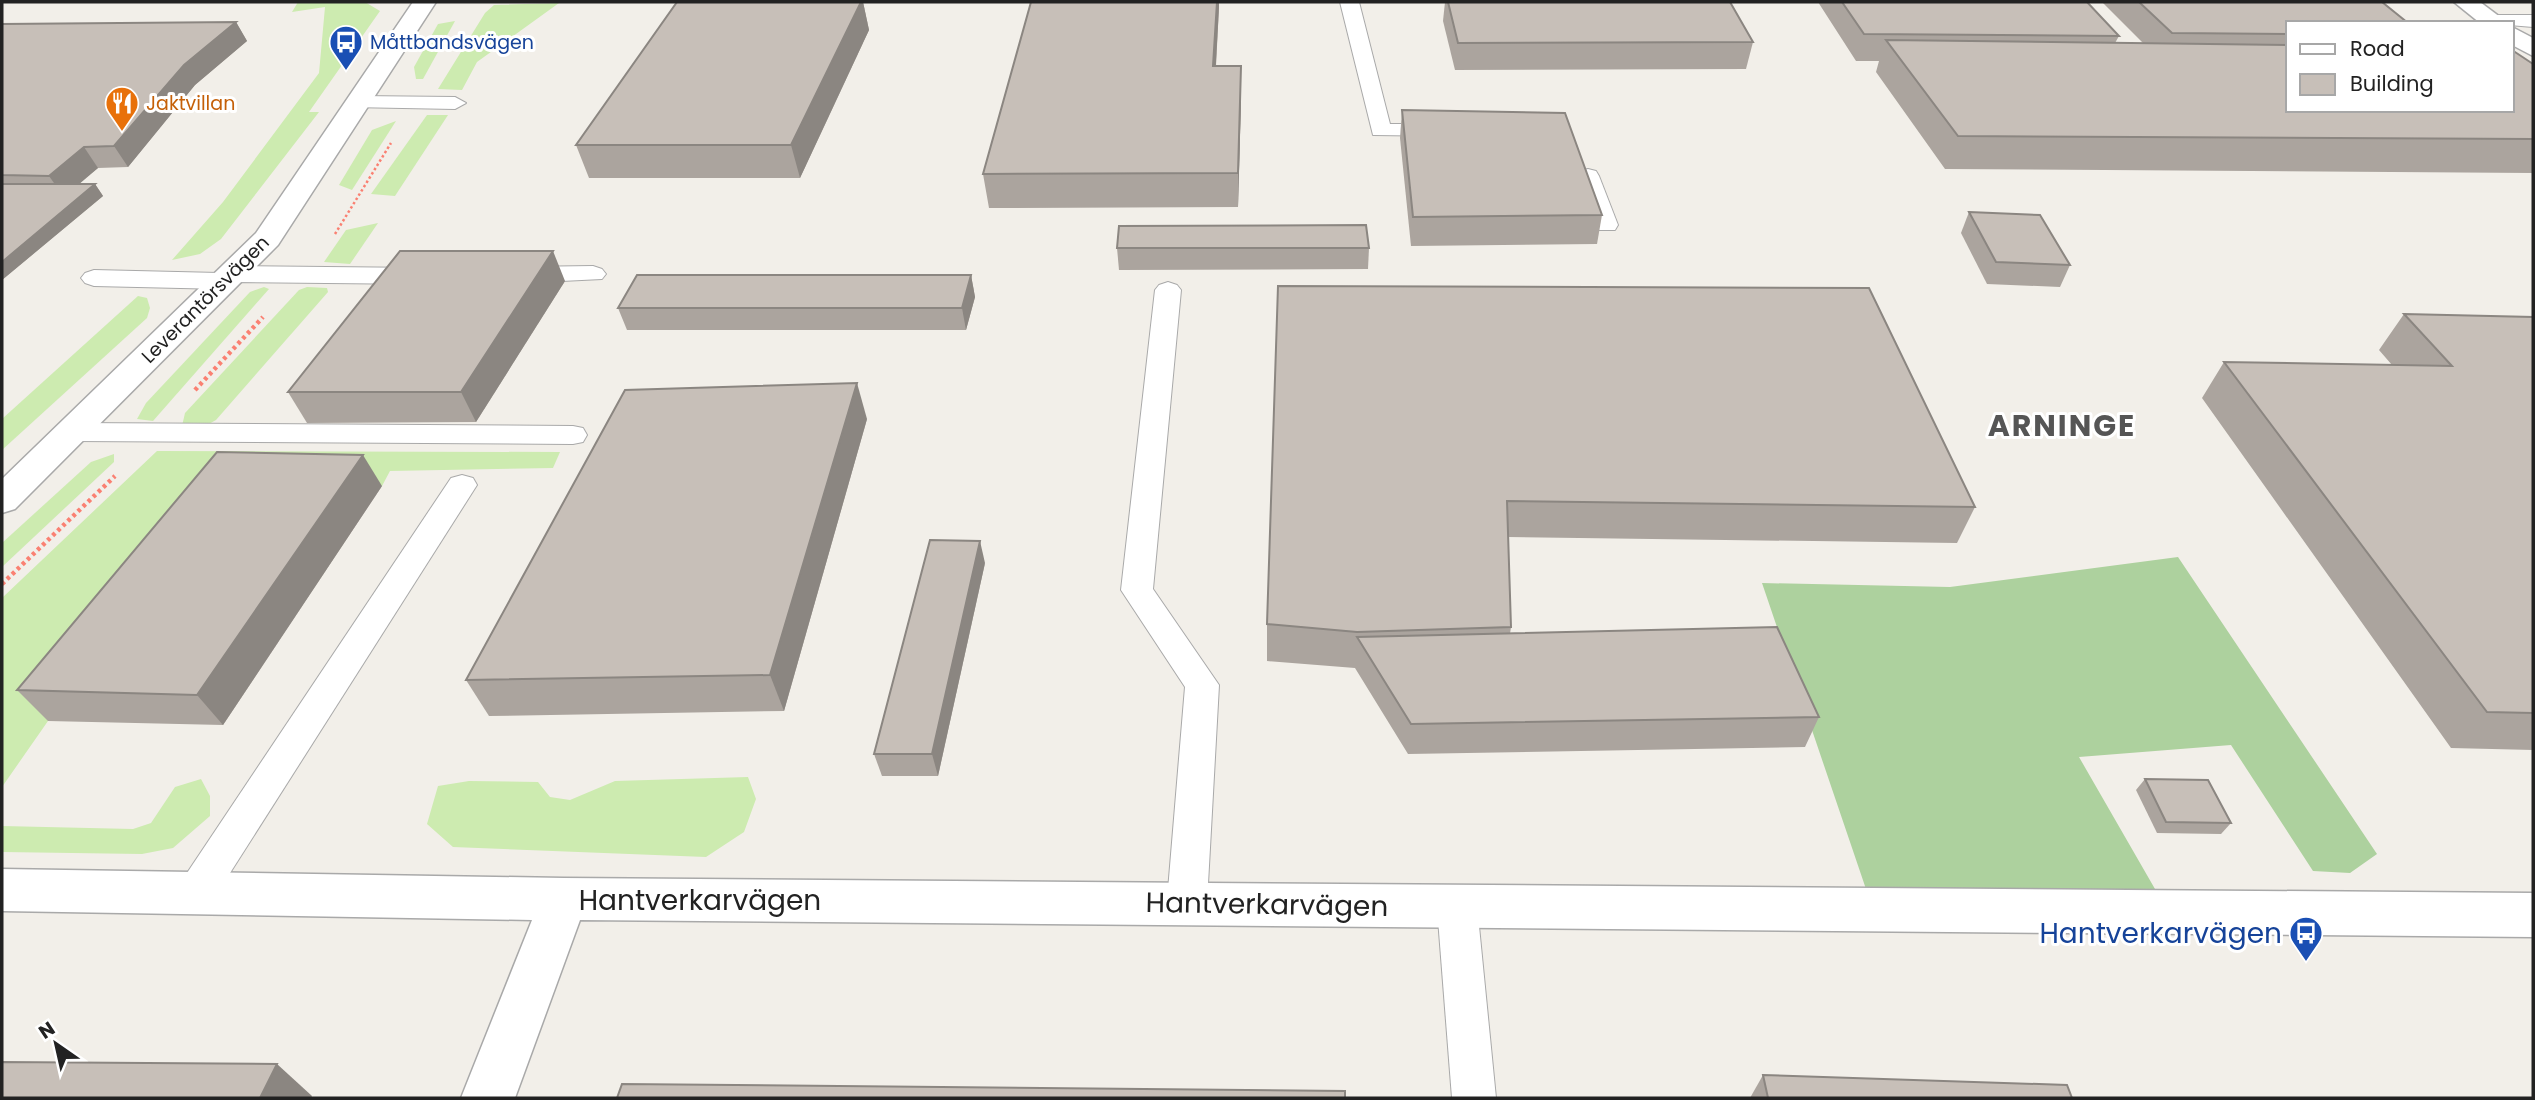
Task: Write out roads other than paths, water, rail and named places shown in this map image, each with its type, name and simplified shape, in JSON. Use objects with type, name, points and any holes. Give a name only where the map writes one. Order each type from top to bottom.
[{"type":"street","name":"Leverantörsvägen","points":[[2,500],[267,239],[424,2]]},
{"type":"street","points":[[2465,2],[2494,21]]},
{"type":"street","points":[[2514,35],[2533,49]]},
{"type":"street","name":"Hantverkarvägen","points":[[2,890],[564,899],[2533,915]]},
{"type":"street","points":[[488,1098],[564,899]]},
{"type":"lane","points":[[1349,2],[1381,130],[1463,132]]},
{"type":"lane","points":[[2514,24],[2533,21]]},
{"type":"lane","points":[[358,102],[455,103]]},
{"type":"lane","points":[[1582,160],[1606,225]]},
{"type":"lane","points":[[495,275],[593,274]]},
{"type":"lane","points":[[94,278],[454,275]]},
{"type":"lane","points":[[1168,290],[1138,590],[1202,685],[1186,902]]},
{"type":"lane","points":[[73,432],[573,435]]},
{"type":"lane","points":[[195,894],[462,485]]},
{"type":"lane","points":[[1457,906],[1474,1098]]},
{"type":"place","name":"Måttbandsvägen","points":[[346,72]]},
{"type":"place","name":"Jaktvillan","points":[[122,133]]},
{"type":"place","name":"Hantverkarvägen","points":[[2306,963]]},
{"type":"district","name":"ARNINGE","points":[[2062,426]]}]
